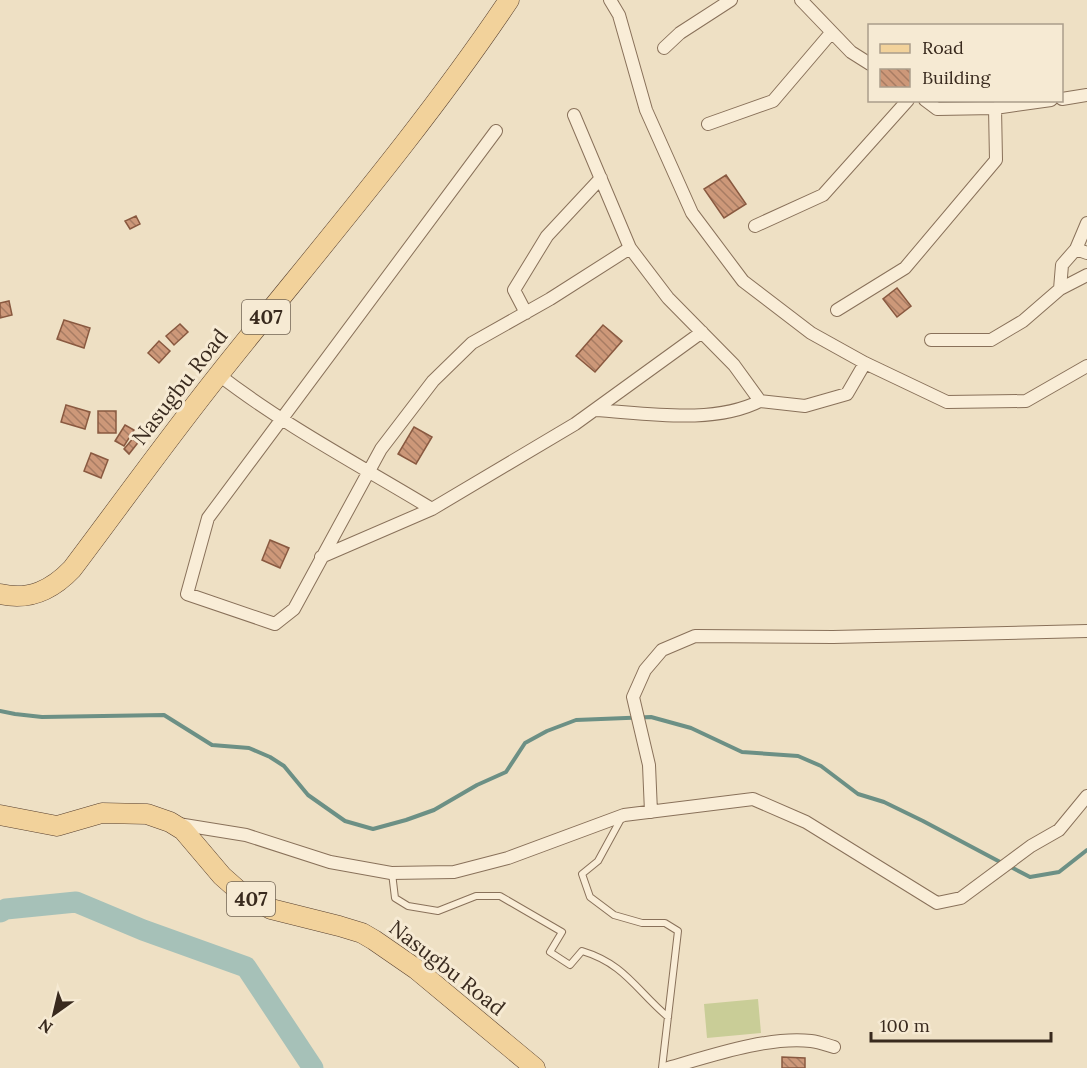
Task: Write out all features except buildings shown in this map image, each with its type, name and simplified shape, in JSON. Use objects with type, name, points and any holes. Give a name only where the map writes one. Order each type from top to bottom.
[{"type":"main road","name":"Nasugbu Road","points":[[0,594],[24,597],[51,588],[72,569],[219,375],[375,181],[509,0]]},
{"type":"main road","name":"Nasugbu Road","points":[[0,815],[57,825],[102,813],[147,814],[170,822],[183,831],[222,876],[239,891],[271,909],[339,926],[368,937],[416,969],[535,1068]]},
{"type":"street","points":[[610,0],[619,15],[646,110],[692,213],[742,281],[811,333],[865,363],[947,402],[1026,401],[1087,366]]},
{"type":"street","points":[[664,48],[680,33],[731,0]]},
{"type":"street","points":[[801,0],[851,52],[868,63]]},
{"type":"street","points":[[708,124],[772,100],[831,33]]},
{"type":"street","points":[[1063,99],[1087,95]]},
{"type":"street","points":[[755,226],[823,195],[906,102]]},
{"type":"street","points":[[928,102],[938,109],[995,108],[1037,102]]},
{"type":"street","points":[[837,310],[905,268],[996,160],[995,108]]},
{"type":"street","points":[[574,115],[630,248],[668,298],[734,365],[760,401]]},
{"type":"street","points":[[496,131],[208,518],[187,594],[275,624],[294,609],[381,449],[433,381],[472,344],[630,248]]},
{"type":"street","points":[[526,313],[514,290],[547,236],[602,178]]},
{"type":"street","points":[[1060,289],[1062,265],[1082,251],[1087,223]]},
{"type":"street","points":[[931,340],[991,340],[1023,321],[1060,289],[1087,275]]},
{"type":"street","points":[[321,557],[432,509],[595,410],[702,332]]},
{"type":"street","points":[[595,410],[697,416],[744,409],[760,401],[805,406],[847,394],[865,363]]},
{"type":"street","points":[[219,375],[242,393],[283,419],[432,509]]},
{"type":"street","points":[[651,812],[649,765],[633,697],[645,670],[662,650],[695,636],[833,637],[1087,631]]},
{"type":"street","points":[[170,822],[246,835],[330,862],[392,873],[454,872],[508,858],[624,815],[753,799],[806,822],[937,903],[961,897],[1031,846],[1059,830],[1087,796]]},
{"type":"street","points":[[668,1068],[730,1051],[784,1041],[812,1041],[834,1047]]},
{"type":"lane","points":[[624,815],[598,861],[582,874],[590,897],[614,915],[642,922],[665,923],[678,931],[662,1068]]},
{"type":"lane","points":[[392,873],[395,898],[408,906],[438,911],[476,896],[500,896],[562,932],[550,952],[570,965],[582,951],[601,957],[626,974],[668,1017]]},
{"type":"green space","points":[[758,999],[761,1033],[707,1038],[704,1004]]},
{"type":"waterway","points":[[0,711],[42,717],[164,715],[212,745],[249,748],[270,757],[284,766],[308,795],[345,821],[373,829],[434,810],[477,785],[506,772],[525,743],[547,731],[576,720],[651,717],[691,728],[742,752],[798,756],[821,766],[858,794],[884,802],[1002,863]]},
{"type":"waterway","points":[[1009,866],[1030,877],[1059,872],[1087,850]]},
{"type":"waterway","points":[[0,912],[6,909],[76,902],[143,930],[246,967],[313,1068]]}]
